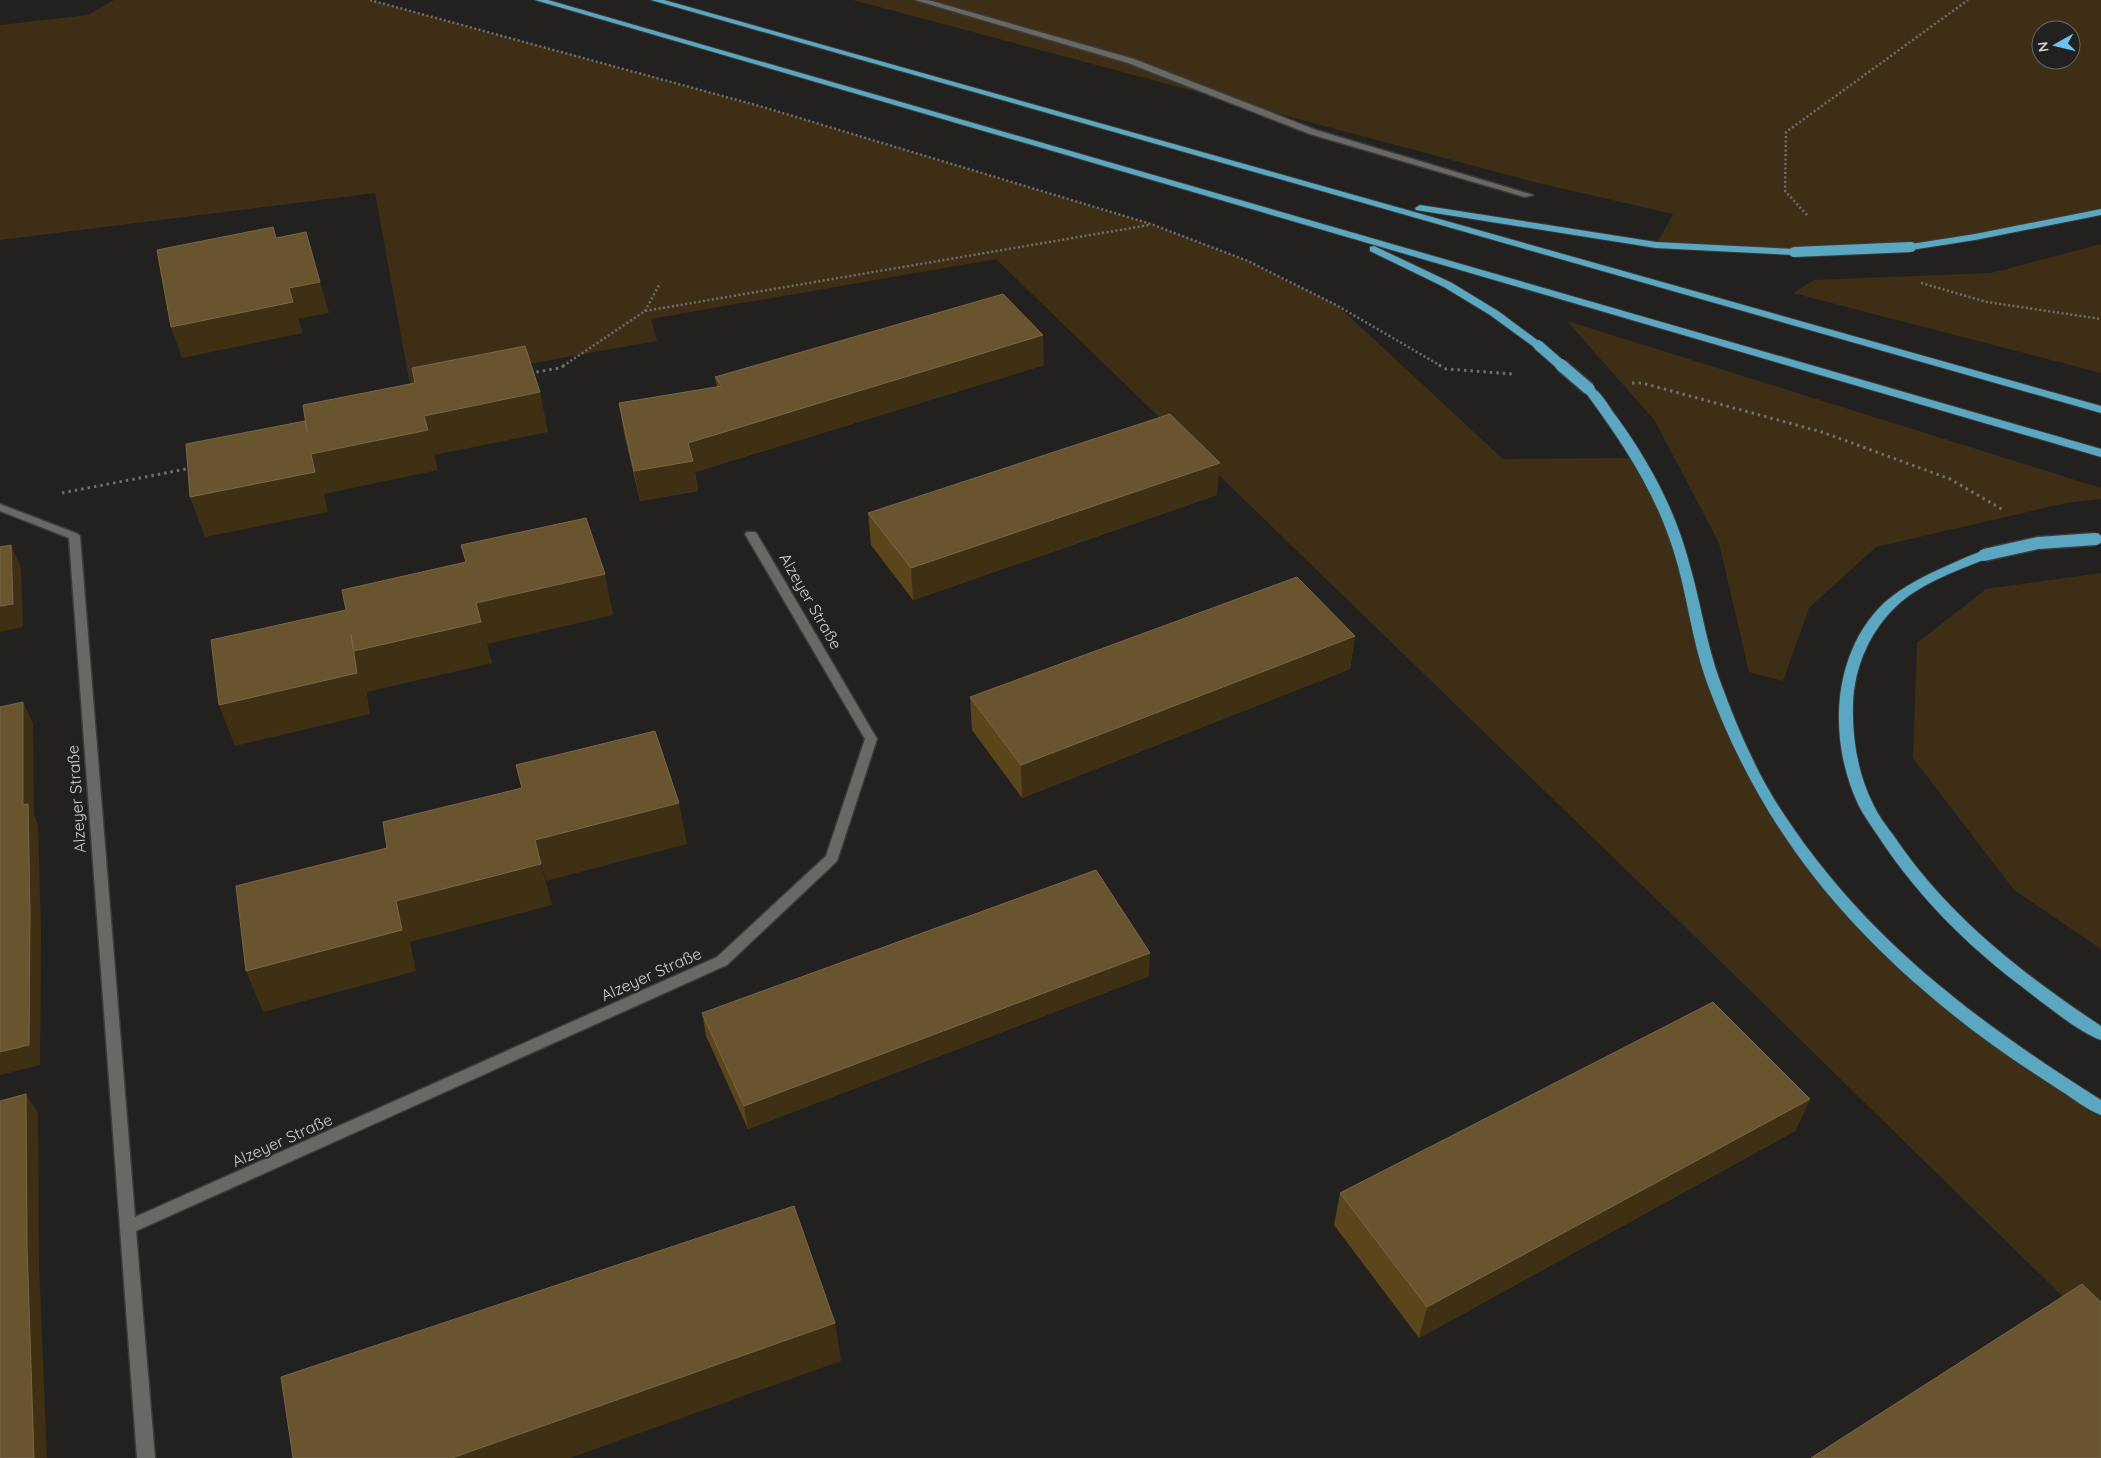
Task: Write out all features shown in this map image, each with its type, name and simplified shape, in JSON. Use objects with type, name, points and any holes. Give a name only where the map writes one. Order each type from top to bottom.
[{"type":"highway","points":[[538,0],[2101,453]]},
{"type":"highway","points":[[655,0],[2101,410]]},
{"type":"highway","points":[[1354,197],[1656,245],[1794,252],[1911,246],[1976,237],[2101,212]]},
{"type":"highway","points":[[1338,232],[1448,285],[1494,313],[1538,345],[1588,389],[1614,419],[1634,450],[1664,506],[1680,553],[1712,678],[1734,736],[1761,791],[1796,848],[1842,906],[1899,964],[1966,1017],[2101,1108]]},
{"type":"highway","points":[[2098,539],[2038,543],[1984,555],[1930,577],[1888,607],[1859,646],[1845,692],[1846,744],[1864,802],[1901,862],[1969,934],[2044,996],[2101,1034]]},
{"type":"street","points":[[919,0],[1131,61],[1313,132],[1528,195]]},
{"type":"street","name":"Alzeyer Straße","points":[[0,507],[74,536],[126,1228],[146,1458]]},
{"type":"street","name":"Alzeyer Straße","points":[[126,1228],[722,961],[832,858],[871,738],[751,534]]},
{"type":"path","points":[[370,0],[763,107],[1151,224],[1248,261],[1346,310],[1446,369],[1515,374]]},
{"type":"path","points":[[1810,218],[1785,191],[1786,132],[1968,0]]},
{"type":"path","points":[[522,374],[560,368],[645,311],[1151,224]]},
{"type":"path","points":[[1919,282],[1947,292],[2040,312],[2101,318]]},
{"type":"path","points":[[645,311],[660,283]]},
{"type":"path","points":[[1622,382],[1642,383],[1822,432],[1950,479],[2008,513]]},
{"type":"path","points":[[59,493],[196,467]]},
{"type":"shaded area","points":[[114,0],[370,0],[763,107],[1151,224],[1248,261],[1338,306],[1503,459],[1639,458],[1664,506],[1712,678],[1761,791],[1899,964],[2101,1108],[2101,1334],[1717,958],[996,259],[651,319],[657,341],[410,385],[375,193],[0,240],[0,25],[88,15]]},
{"type":"shaded area","points":[[853,0],[2101,0],[2101,212],[1911,247],[1835,252],[1656,245],[1673,214],[1534,182]]},
{"type":"shaded area","points":[[2101,244],[2101,373],[1793,293],[1814,280],[1991,273]]},
{"type":"shaded area","points":[[1567,321],[2101,488],[2101,499],[2066,503],[1876,547],[1809,608],[1783,681],[1749,672],[1719,543],[1655,421]]},
{"type":"shaded area","points":[[2101,573],[2101,949],[2014,890],[1913,758],[1917,643],[1986,589]]},
{"type":"building","points":[[273,227],[276,238],[306,232],[320,282],[289,288],[293,302],[171,327],[157,250]]},
{"type":"building","points":[[1003,294],[1043,335],[688,443],[693,461],[634,471],[619,403],[722,386],[715,377]]},
{"type":"building","points":[[525,346],[540,392],[424,416],[428,430],[311,454],[315,472],[190,497],[186,444],[305,421],[307,432],[303,405],[415,383],[412,368]]},
{"type":"building","points":[[1170,414],[1220,463],[911,568],[868,513]]},
{"type":"building","points":[[586,518],[605,574],[476,603],[481,622],[354,651],[351,635],[357,673],[219,705],[211,640],[346,610],[342,590],[466,562],[461,545]]},
{"type":"building","points":[[11,545],[13,604],[0,606],[0,547]]},
{"type":"building","points":[[1297,577],[1355,636],[1021,765],[970,697]]},
{"type":"building","points":[[23,702],[23,805],[28,804],[30,912],[29,1045],[0,1052],[0,707]]},
{"type":"building","points":[[655,731],[679,803],[535,840],[541,864],[396,901],[402,930],[246,971],[236,886],[387,848],[383,822],[522,788],[516,765]]},
{"type":"building","points":[[1096,870],[1150,953],[744,1106],[702,1013]]},
{"type":"building","points":[[1713,1002],[1810,1099],[1427,1307],[1340,1193]]},
{"type":"building","points":[[26,1094],[27,1246],[34,1458],[0,1458],[0,1101]]},
{"type":"building","points":[[794,1206],[835,1323],[452,1458],[293,1458],[281,1377]]},
{"type":"building","points":[[2082,1284],[2101,1302],[2101,1458],[1811,1458]]}]
